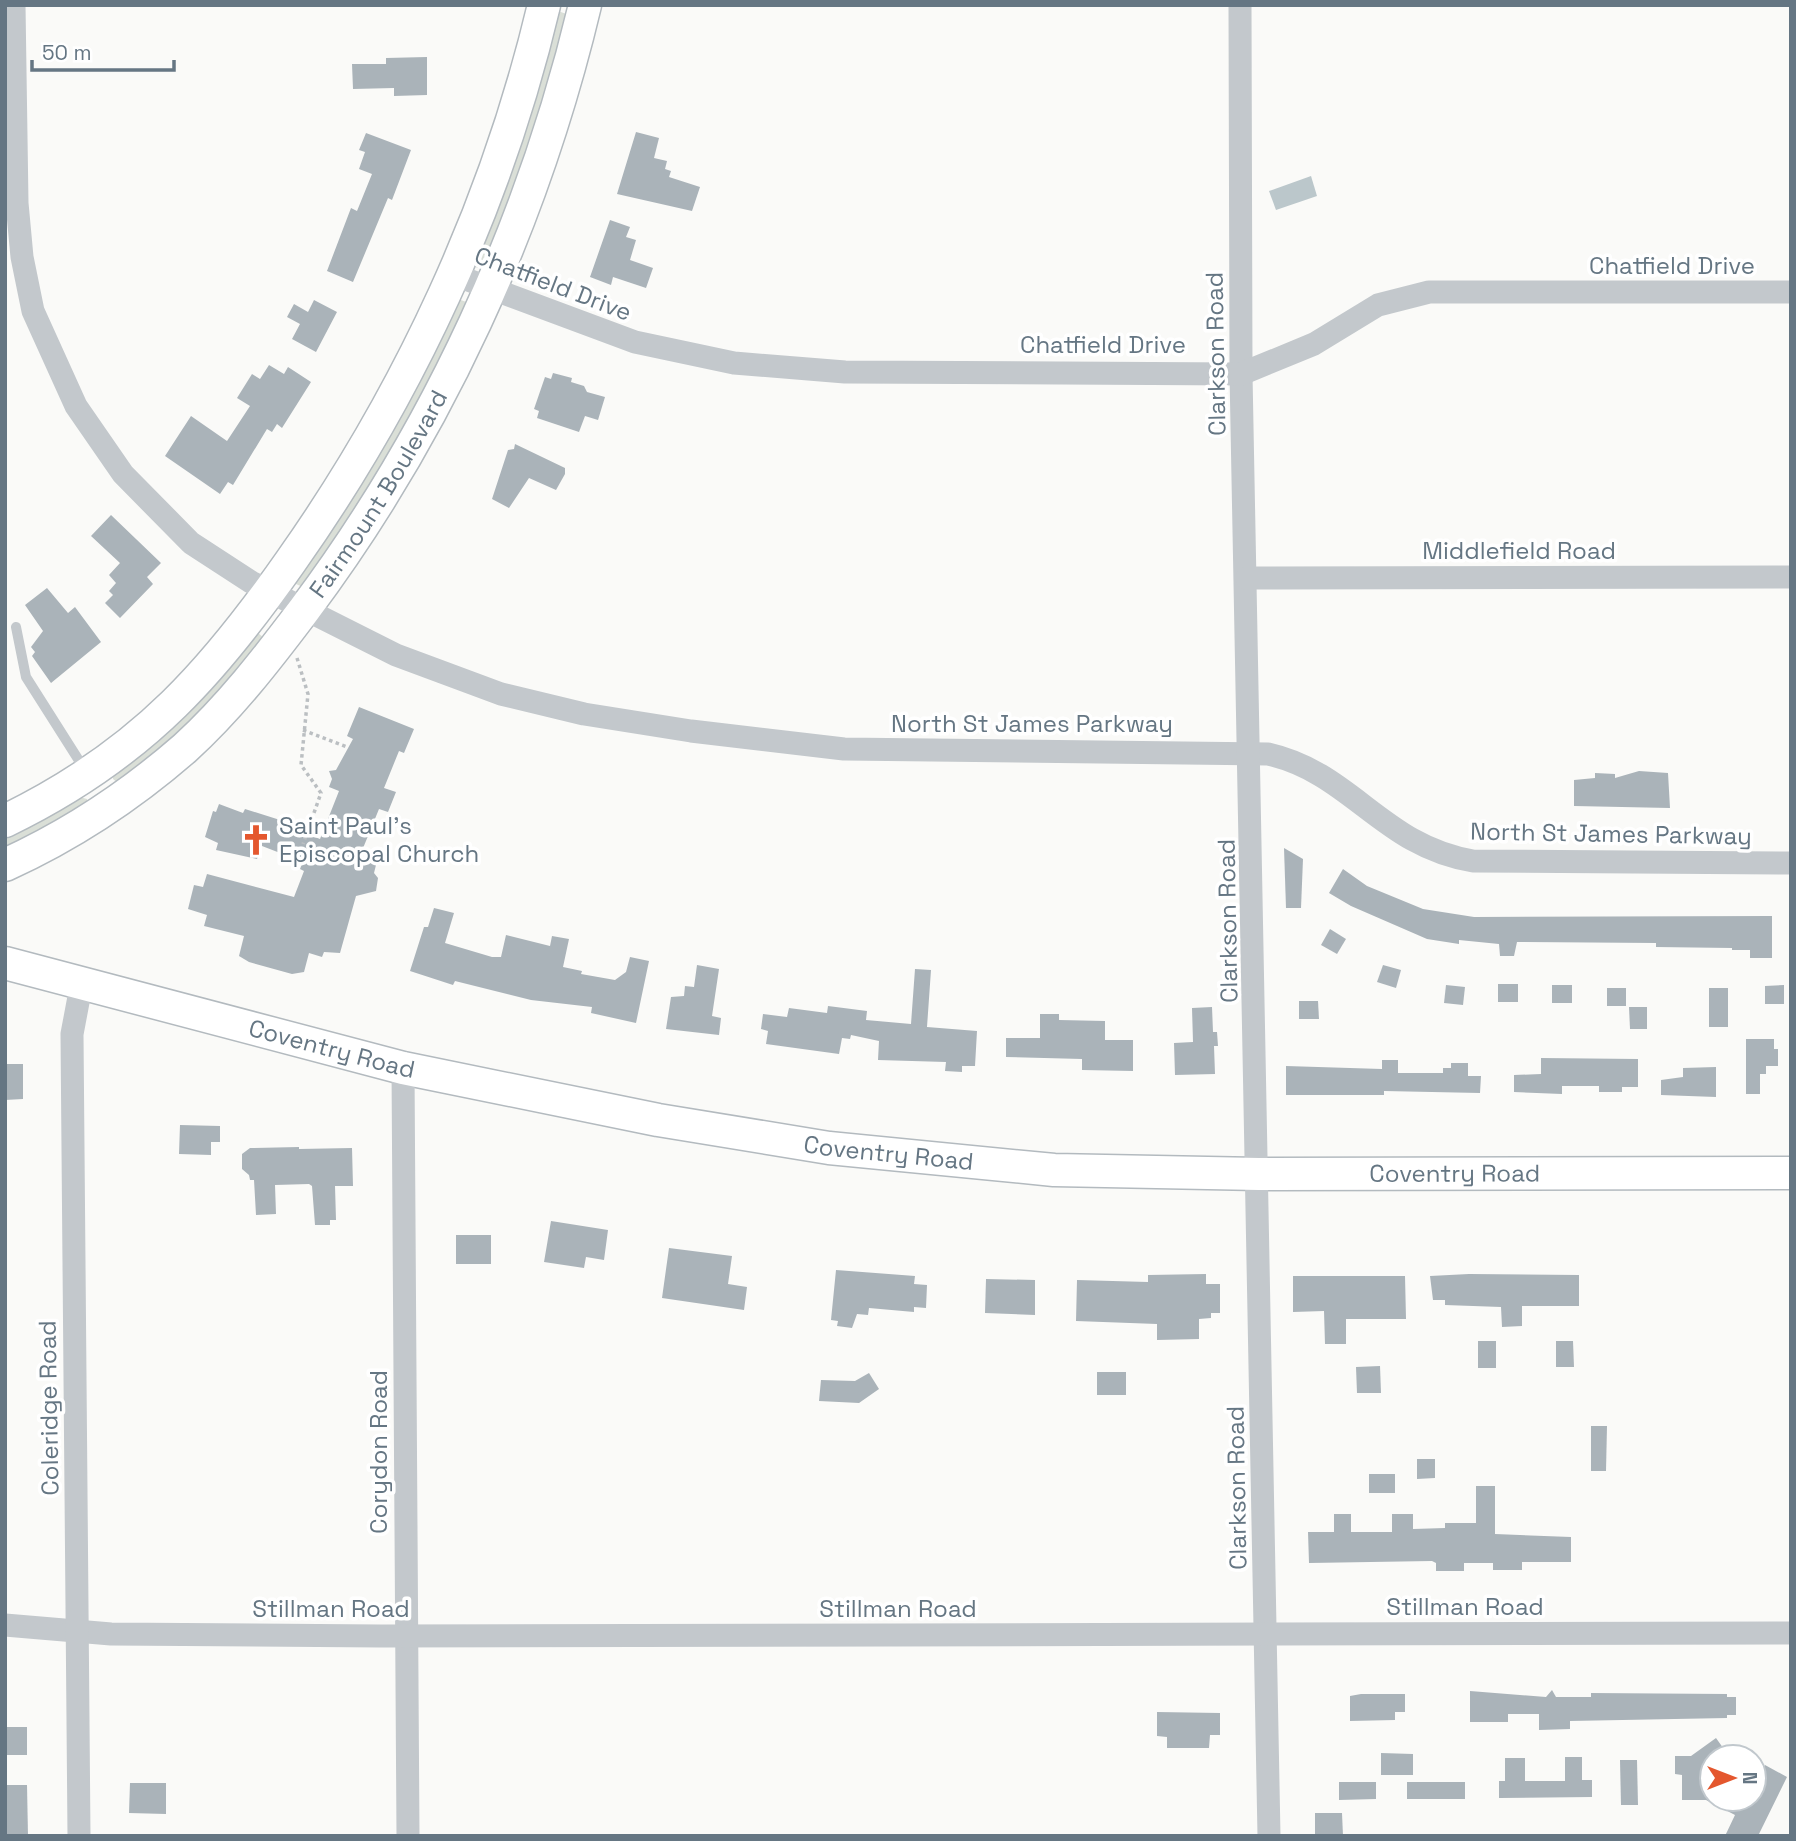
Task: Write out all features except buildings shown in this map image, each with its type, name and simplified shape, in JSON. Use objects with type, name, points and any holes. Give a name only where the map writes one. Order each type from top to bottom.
[{"type":"main road","name":"Fairmount Boulevard","points":[[5,821],[87,774],[174,705],[269,592],[323,515],[379,424],[452,274],[506,136],[544,5]]},
{"type":"main road","name":"Fairmount Boulevard","points":[[6,866],[57,840],[109,807],[185,748],[223,711],[304,610],[352,543],[401,465],[451,373],[490,289],[552,124],[585,5]]},
{"type":"main road","points":[[87,774],[109,807]]},
{"type":"main road","name":"Coventry Road","points":[[8,960],[404,1068],[680,1124],[829,1148],[1054,1170],[1259,1174],[1791,1173]]},
{"type":"street","name":"North St James Parkway","points":[[15,5],[17,203],[22,257],[33,312],[76,406],[123,474],[191,543],[269,592],[396,655],[501,694],[584,714],[691,732],[844,749],[1251,751],[1290,759],[1315,770],[1408,839],[1455,858],[1486,862],[1791,863]]},
{"type":"street","name":"Clarkson Road","points":[[1240,5],[1241,374],[1251,751],[1269,1836]]},
{"type":"street","name":"Chatfield Drive","points":[[452,274],[635,342],[734,363],[845,372],[1241,374],[1314,344],[1378,305],[1429,292],[1791,292]]},
{"type":"street","name":"Middlefield Road","points":[[1247,578],[1791,577]]},
{"type":"street","name":"Coleridge Road","points":[[79,1836],[72,1034],[82,981]]},
{"type":"street","name":"Corydon Road","points":[[404,1068],[408,1836]]},
{"type":"street","name":"Stillman Road","points":[[5,1625],[78,1633],[406,1635],[1791,1633]]},
{"type":"lane","points":[[16,627],[26,677],[87,774]]},
{"type":"path","points":[[296,656],[308,694],[300,765],[321,793],[303,844]]},
{"type":"path","points":[[303,730],[347,747]]},
{"type":"shaded area","points":[[558,11],[572,16],[545,117],[483,269],[475,267],[472,262]]},
{"type":"shaded area","points":[[1311,176],[1317,196],[1276,210],[1269,191]]},
{"type":"shaded area","points":[[458,299],[469,303],[427,400],[305,588],[296,584],[294,579]]},
{"type":"shaded area","points":[[253,629],[269,642],[220,701],[119,784],[113,779],[113,773]]},
{"type":"shaded area","points":[[76,796],[87,799],[88,804],[5,856],[5,832]]},
{"type":"place","name":"Saint Paul's Episcopal Church","points":[[256,840]]}]
